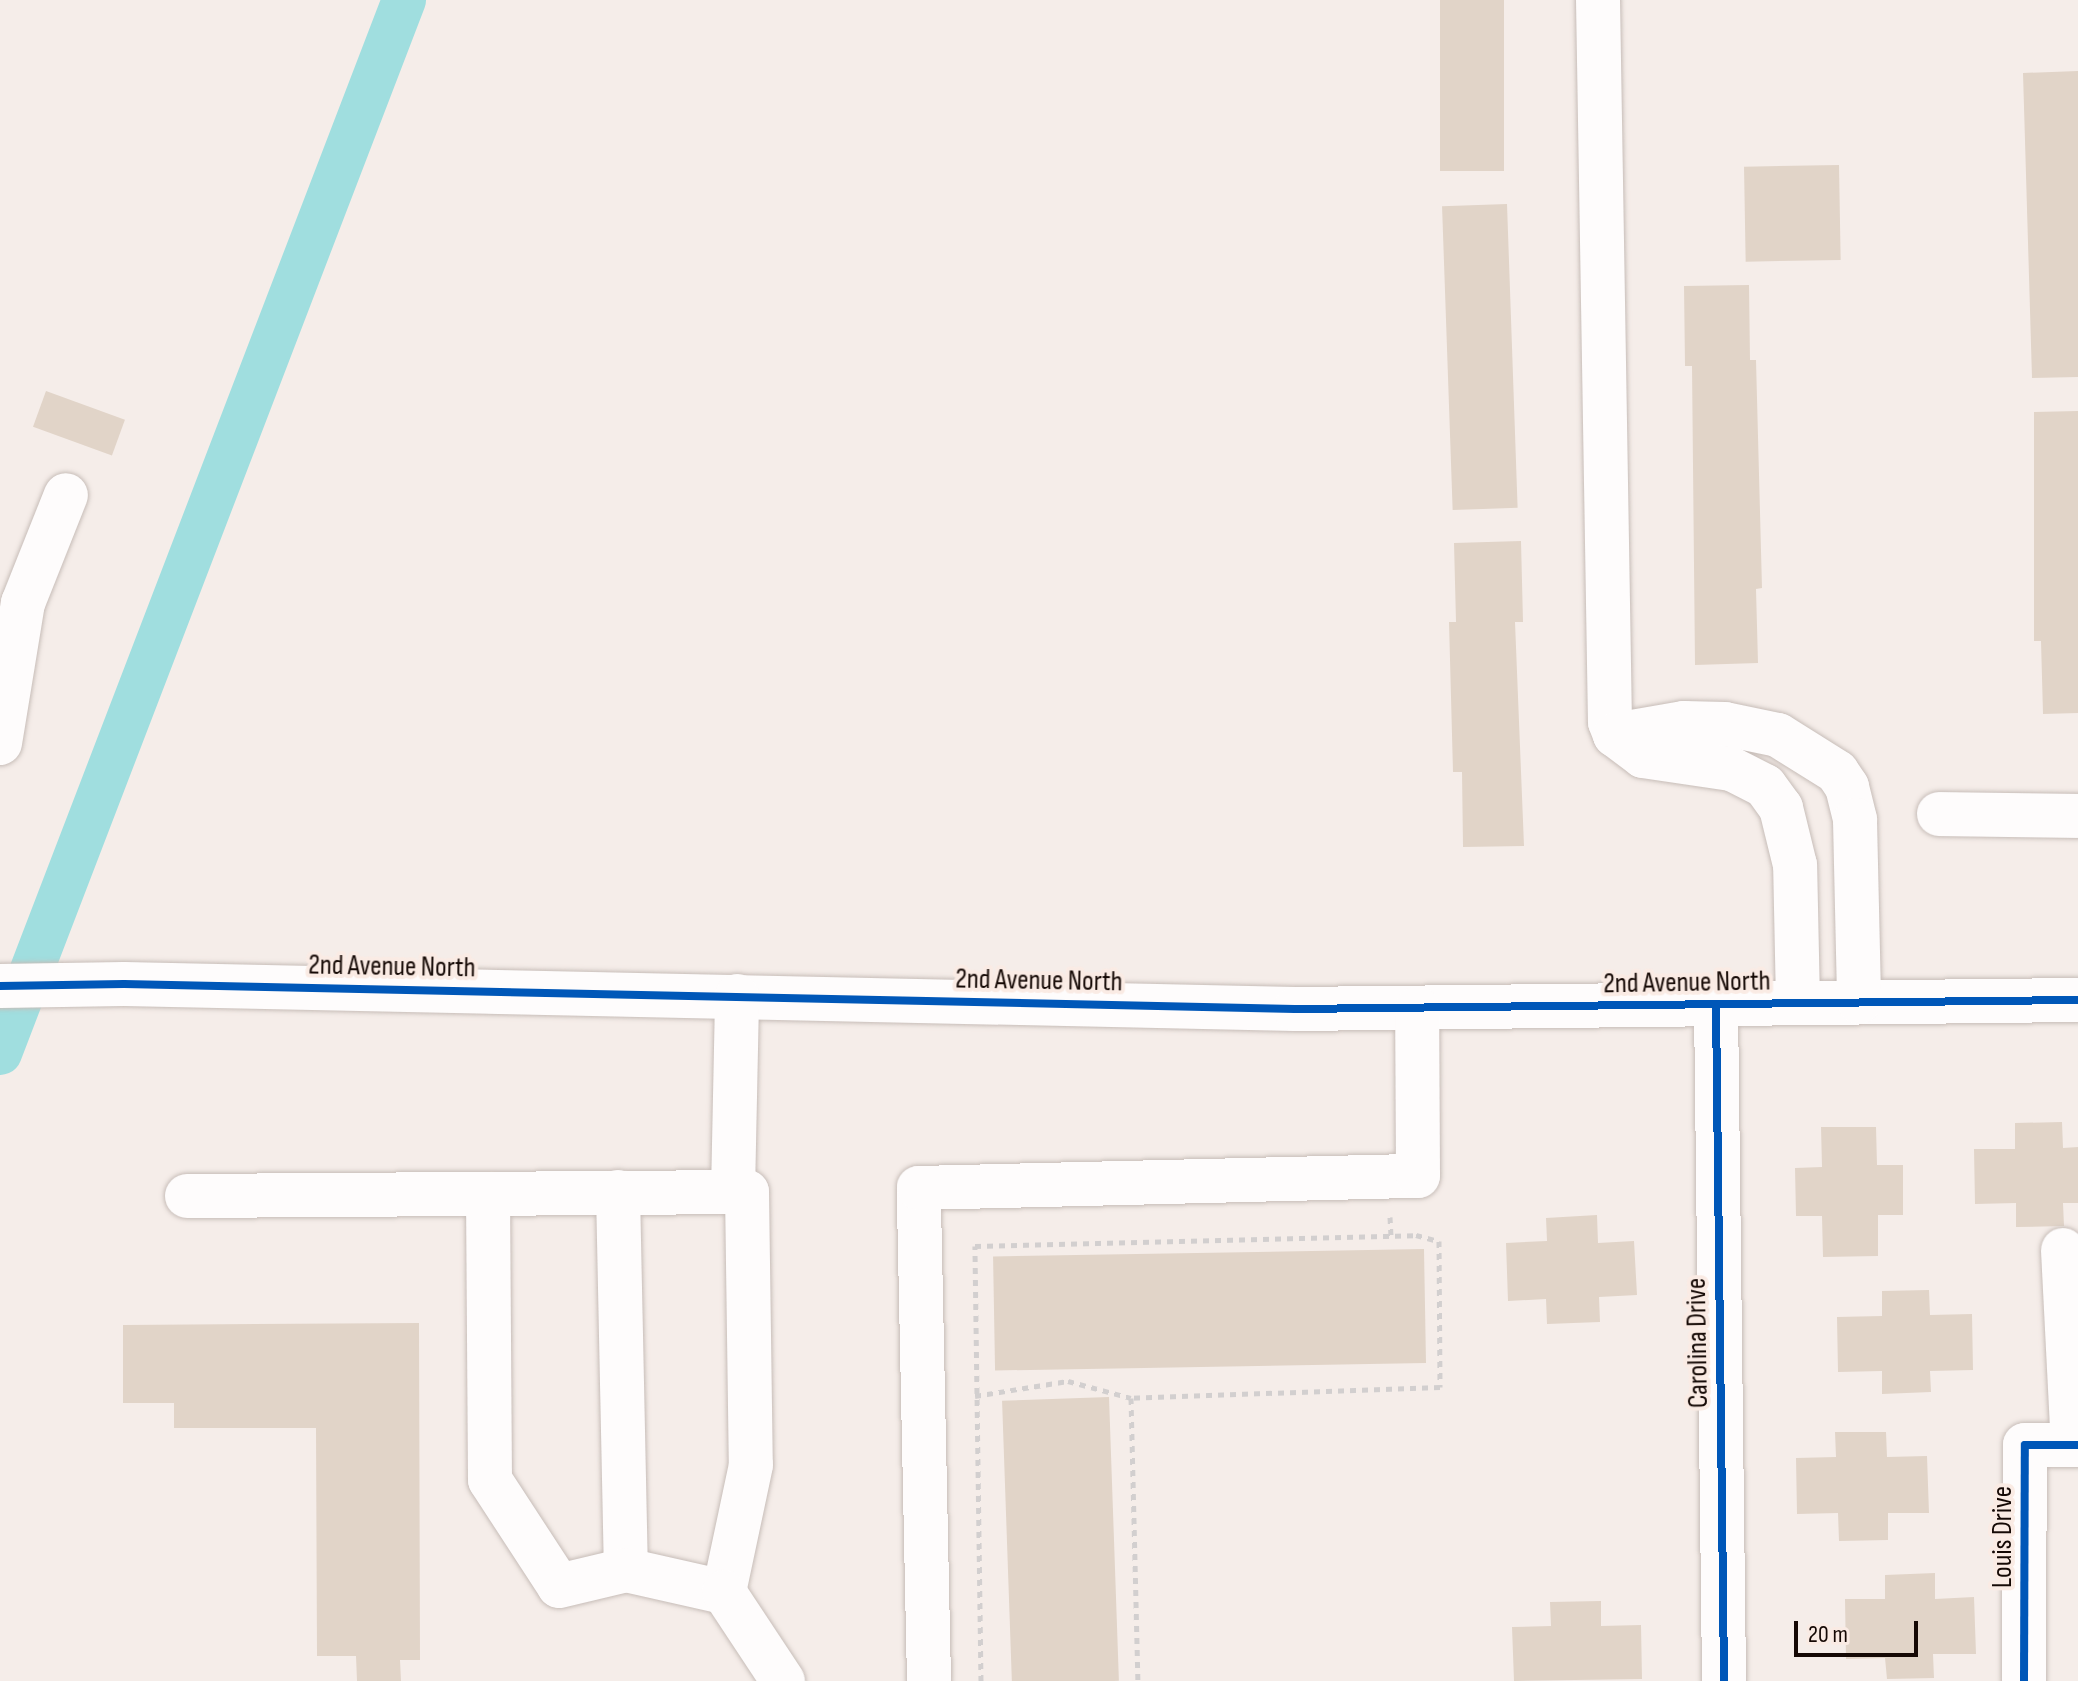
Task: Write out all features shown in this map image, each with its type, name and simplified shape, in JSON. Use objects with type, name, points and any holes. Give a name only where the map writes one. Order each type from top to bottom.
[{"type":"street","points":[[1598,0],[1610,722],[1615,735],[1643,756],[1731,769],[1765,786],[1781,808],[1795,865],[1798,1003]]},
{"type":"street","points":[[0,743],[23,603],[66,495]]},
{"type":"street","points":[[1615,735],[1684,723],[1725,724],[1778,735],[1837,772],[1847,787],[1855,820],[1859,1002]]},
{"type":"street","points":[[1939,814],[2078,816]]},
{"type":"street","name":"2nd Avenue North","points":[[0,986],[124,984],[1417,1008],[2078,1000]]},
{"type":"street","points":[[733,1192],[737,996]]},
{"type":"street","name":"Carolina Drive","points":[[1716,1004],[1724,1681]]},
{"type":"street","points":[[929,1681],[919,1188],[1418,1176],[1417,1008]]},
{"type":"street","points":[[618,1192],[626,1570]]},
{"type":"street","points":[[187,1196],[747,1192],[751,1465],[724,1592]]},
{"type":"street","points":[[488,1194],[490,1480],[559,1586],[626,1570],[724,1592],[783,1681]]},
{"type":"street","name":"Louis Drive","points":[[2024,1681],[2025,1445],[2076,1445],[2063,1250]]},
{"type":"path","points":[[975,1396],[1068,1381],[1131,1398],[1440,1387],[1439,1241],[1416,1235],[975,1246],[975,1396],[981,1681]]},
{"type":"path","points":[[1131,1398],[1138,1681]]},
{"type":"building","points":[[1440,0],[1504,0],[1504,171],[1440,171]]},
{"type":"building","points":[[2078,71],[2078,377],[2032,378],[2023,73]]},
{"type":"building","points":[[1839,165],[1841,260],[1746,262],[1744,167]]},
{"type":"building","points":[[1507,204],[1518,508],[1453,510],[1442,206]]},
{"type":"building","points":[[1749,285],[1750,360],[1756,360],[1762,588],[1756,589],[1758,663],[1695,665],[1692,366],[1685,366],[1684,286]]},
{"type":"building","points":[[46,391],[125,420],[112,455],[33,427]]},
{"type":"building","points":[[2078,411],[2078,713],[2043,714],[2041,641],[2034,641],[2034,412]]},
{"type":"building","points":[[1521,541],[1523,622],[1515,622],[1524,846],[1463,847],[1462,772],[1453,772],[1449,622],[1456,622],[1454,543]]},
{"type":"building","points":[[2062,1122],[2063,1148],[2078,1147],[2078,1203],[2063,1203],[2064,1226],[2016,1227],[2016,1203],[1975,1204],[1974,1149],[2015,1149],[2015,1123]]},
{"type":"building","points":[[1821,1127],[1876,1127],[1877,1165],[1903,1165],[1903,1215],[1878,1215],[1878,1256],[1823,1257],[1822,1216],[1796,1216],[1795,1168],[1822,1167]]},
{"type":"building","points":[[1597,1215],[1598,1243],[1634,1241],[1637,1295],[1599,1297],[1600,1322],[1547,1324],[1546,1299],[1508,1301],[1506,1243],[1547,1241],[1546,1218]]},
{"type":"building","points":[[1424,1249],[1426,1363],[995,1371],[993,1257]]},
{"type":"building","points":[[1929,1290],[1930,1315],[1972,1314],[1973,1370],[1930,1371],[1931,1392],[1882,1394],[1882,1371],[1838,1372],[1837,1317],[1882,1316],[1882,1291]]},
{"type":"building","points":[[419,1323],[420,1660],[400,1660],[401,1681],[357,1681],[356,1656],[317,1656],[316,1428],[174,1428],[174,1403],[123,1403],[123,1325]]},
{"type":"building","points":[[1109,1397],[1119,1681],[1012,1681],[1002,1401]]},
{"type":"building","points":[[1835,1432],[1886,1432],[1887,1457],[1927,1456],[1929,1513],[1888,1513],[1888,1540],[1839,1541],[1838,1513],[1797,1514],[1796,1458],[1836,1457]]},
{"type":"building","points":[[1935,1573],[1935,1599],[1974,1597],[1976,1654],[1933,1654],[1934,1678],[1887,1679],[1885,1658],[1846,1659],[1845,1599],[1885,1599],[1885,1575]]},
{"type":"building","points":[[1601,1601],[1601,1626],[1641,1625],[1642,1679],[1514,1681],[1512,1627],[1551,1626],[1550,1602]]},
{"type":"waterway","points":[[0,1053],[404,0]]},
{"type":"cycle path","points":[[0,986],[124,984],[1295,1009],[2078,1000]]},
{"type":"cycle path","points":[[1716,1004],[1724,1681]]},
{"type":"cycle path","points":[[2024,1681],[2025,1445],[2078,1445]]}]
